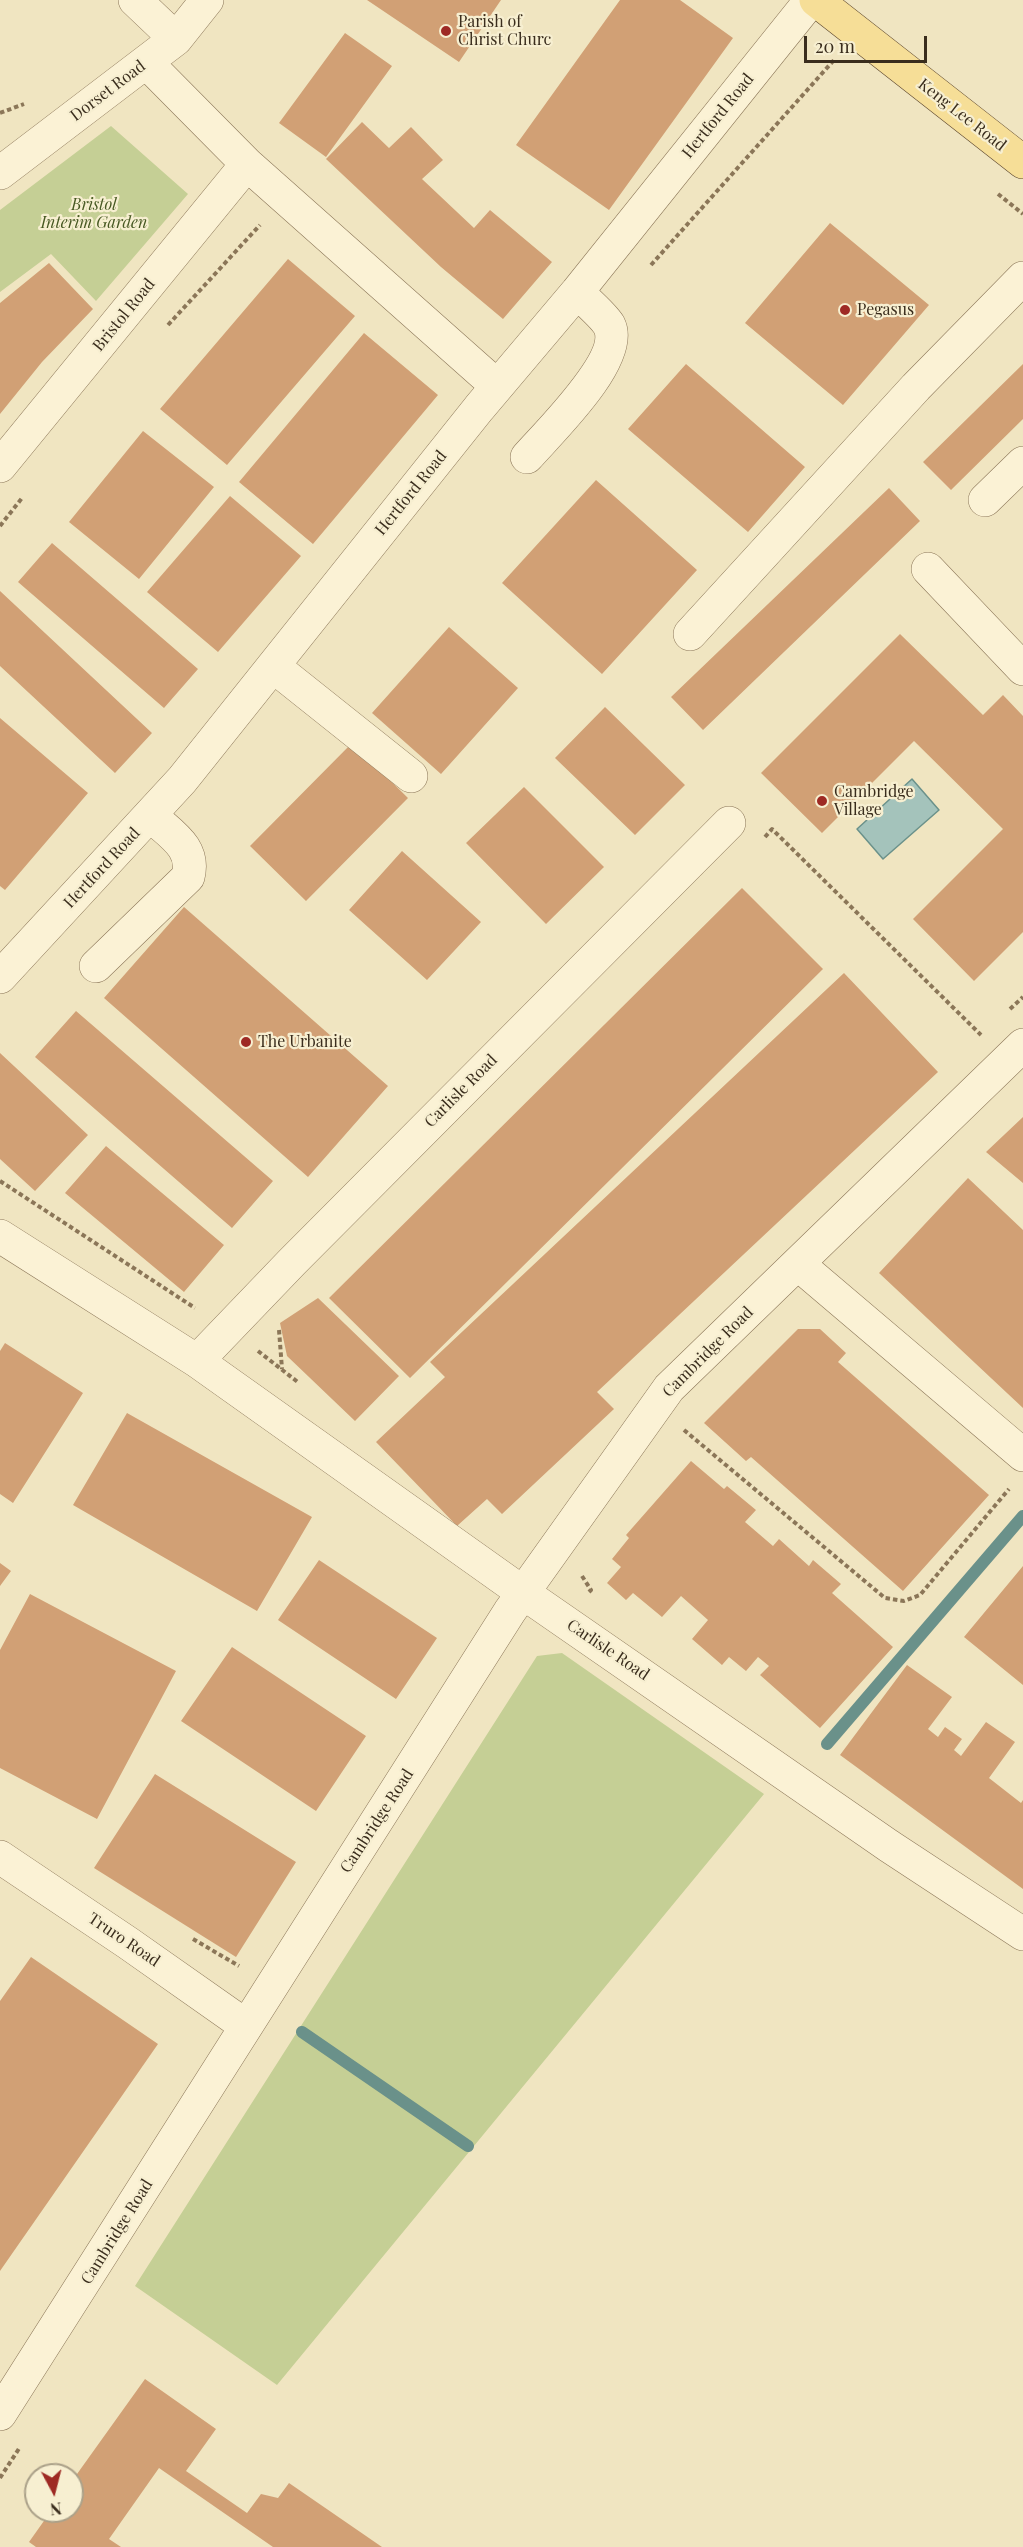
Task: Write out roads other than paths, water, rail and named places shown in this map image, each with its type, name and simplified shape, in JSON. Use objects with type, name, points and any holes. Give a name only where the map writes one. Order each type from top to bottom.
[{"type":"main road","name":"Keng Lee Road","points":[[816,0],[1023,162]]},
{"type":"street","points":[[135,0],[176,39]]},
{"type":"street","name":"Dorset Road","points":[[0,173],[176,39],[207,0]]},
{"type":"street","name":"Hertford Road","points":[[0,977],[182,780],[497,386],[577,292],[811,0]]},
{"type":"street","points":[[147,62],[248,164],[497,386]]},
{"type":"street","name":"Bristol Road","points":[[0,466],[248,164]]},
{"type":"street","points":[[690,634],[916,387],[1023,278]]},
{"type":"street","points":[[527,457],[599,373],[611,346],[609,326],[577,292]]},
{"type":"street","points":[[985,500],[1023,463]]},
{"type":"street","points":[[928,569],[1023,669]]},
{"type":"street","points":[[273,666],[411,776]]},
{"type":"street","points":[[96,966],[188,877],[191,864],[188,851],[150,815]]},
{"type":"street","name":"Carlisle Road","points":[[197,1361],[300,1253],[729,823]]},
{"type":"street","name":"Cambridge Road","points":[[0,2414],[522,1592],[591,1500],[669,1388],[1015,1053]]},
{"type":"street","name":"Carlisle Road","points":[[0,1236],[197,1361],[522,1592],[889,1846],[1023,1934]]},
{"type":"street","points":[[798,1264],[1019,1468]]},
{"type":"street","name":"Truro Road","points":[[0,1857],[128,1942],[246,2026]]},
{"type":"water","points":[[912,779],[939,810],[883,859],[857,829]]},
{"type":"waterway","points":[[827,1744],[1023,1516]]},
{"type":"waterway","points":[[302,2032],[468,2146]]},
{"type":"place","name":"Parish of Christ Churc","points":[[446,31]]},
{"type":"place","name":"Pegasus","points":[[845,310]]},
{"type":"place","name":"Cambridge Village","points":[[822,801]]},
{"type":"place","name":"The Urbanite","points":[[246,1042]]},
{"type":"park label","name":"Bristol Interim Garden","points":[[94,214]]}]
